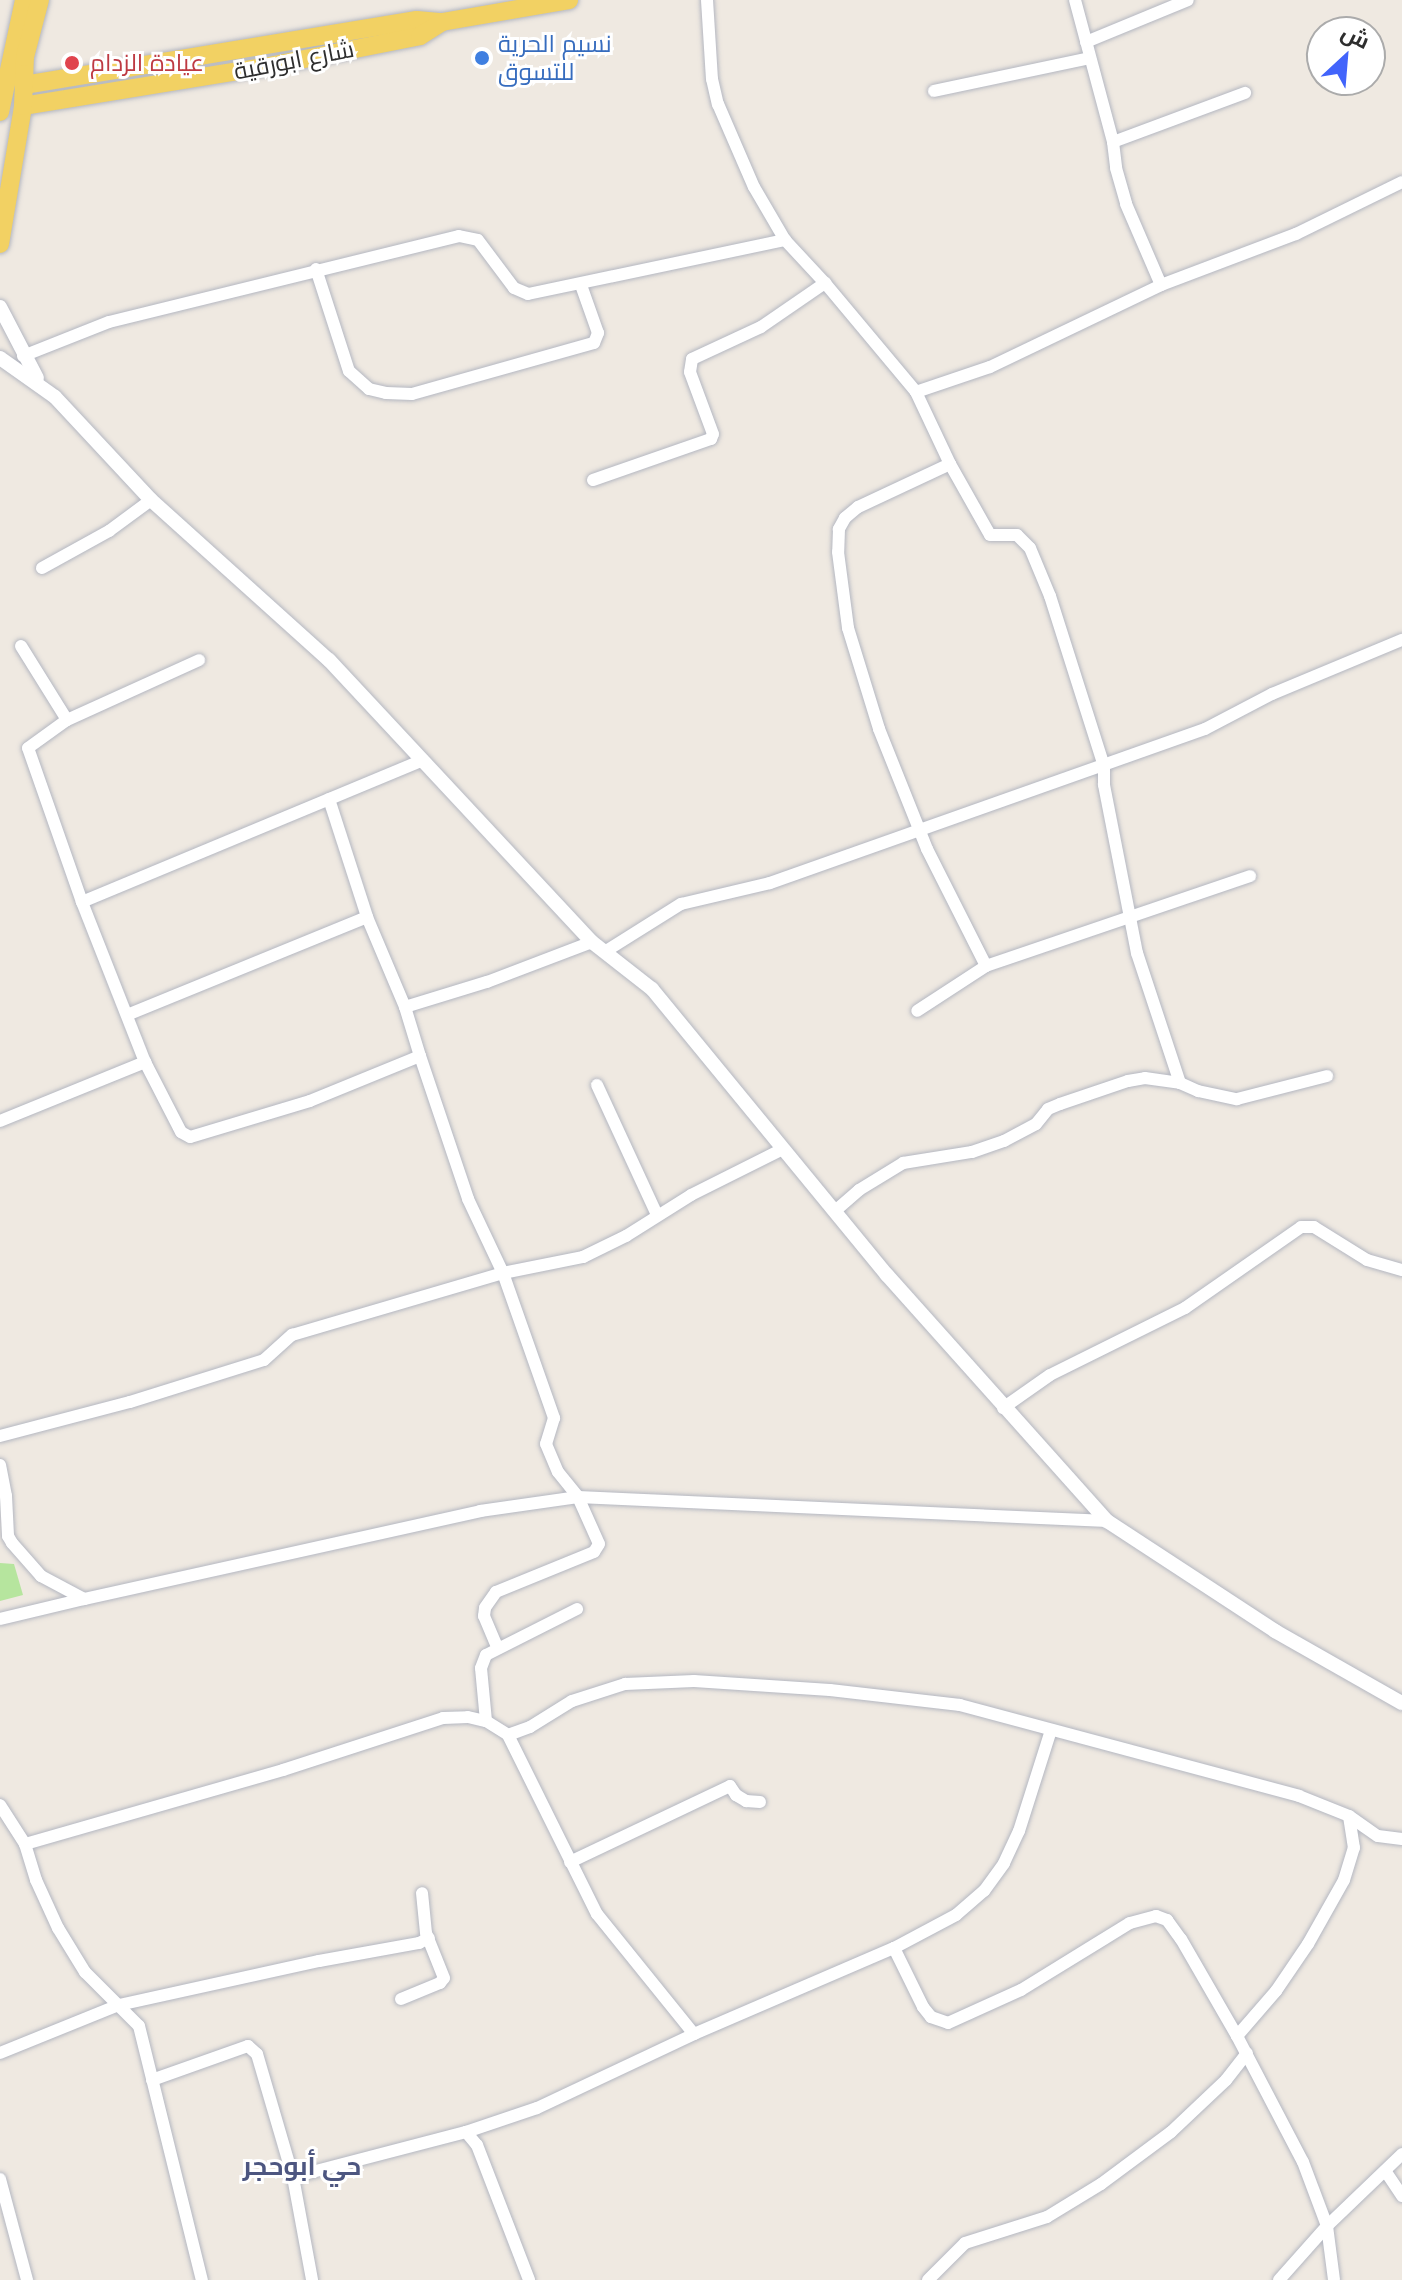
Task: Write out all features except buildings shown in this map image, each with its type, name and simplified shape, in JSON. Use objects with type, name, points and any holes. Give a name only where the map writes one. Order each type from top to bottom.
[{"type":"main road","points":[[0,109],[2,87],[24,0]]},
{"type":"main road","points":[[0,244],[23,106],[25,57],[40,0]]},
{"type":"main road","name":"شارع ابورقية","points":[[24,85],[417,20],[442,22],[569,0]]},
{"type":"main road","name":"شارع ابورقية","points":[[23,106],[264,67],[420,36],[442,22]]},
{"type":"street","points":[[707,0],[712,79],[722,116],[754,187],[785,240],[916,392],[950,464],[990,535],[1017,535],[1030,548],[1073,660],[1104,766],[1104,785],[1137,953],[1180,1083]]},
{"type":"street","points":[[1075,0],[1113,142],[1126,204],[1161,285]]},
{"type":"street","points":[[1086,42],[1188,0]]},
{"type":"street","points":[[934,91],[1090,58]]},
{"type":"street","name":"شارع ابورقية","points":[[2,87],[24,85]]},
{"type":"street","points":[[1113,142],[1245,93]]},
{"type":"street","name":"شارع ابورقية","points":[[0,109],[23,106]]},
{"type":"street","points":[[916,392],[990,367],[1161,285],[1296,234],[1402,182]]},
{"type":"street","points":[[23,356],[109,322],[459,236],[478,240],[520,292],[537,293],[785,240]]},
{"type":"street","points":[[316,269],[349,371],[369,389],[386,393],[412,394],[594,343],[598,333],[581,285]]},
{"type":"street","points":[[593,480],[711,439],[713,434],[690,372],[692,359],[761,327],[825,283]]},
{"type":"street","points":[[0,307],[23,356],[41,385],[151,500],[329,660],[592,942],[652,989],[1003,1408],[1107,1521],[1275,1631],[1402,1703]]},
{"type":"street","points":[[0,358],[41,385]]},
{"type":"street","points":[[950,464],[858,507],[845,518],[839,529],[838,563],[848,628],[879,729],[922,832],[986,966]]},
{"type":"street","points":[[42,568],[109,531],[151,500]]},
{"type":"street","points":[[606,951],[681,904],[770,883],[1104,766],[1205,729],[1272,694],[1402,640]]},
{"type":"street","points":[[21,646],[67,720]]},
{"type":"street","points":[[199,660],[67,720],[31,744],[28,751],[82,902],[145,1062],[181,1132],[190,1137],[310,1101],[420,1056]]},
{"type":"street","points":[[82,902],[423,760]]},
{"type":"street","points":[[329,799],[367,917],[405,1007],[468,1199],[503,1273],[554,1418],[546,1444],[558,1472],[578,1497],[599,1548],[496,1592],[485,1608],[484,1616],[497,1647]]},
{"type":"street","points":[[917,1011],[986,966],[1250,876]]},
{"type":"street","points":[[127,1015],[367,917]]},
{"type":"street","points":[[405,1007],[487,982],[592,942]]},
{"type":"street","points":[[0,1121],[145,1062]]},
{"type":"street","points":[[835,1211],[903,1163],[972,1152],[1004,1141],[1036,1124],[1048,1109],[1137,1080],[1180,1083],[1198,1091],[1237,1099],[1327,1076]]},
{"type":"street","points":[[597,1085],[657,1215]]},
{"type":"street","points":[[0,1436],[264,1360],[292,1335],[503,1273],[583,1257],[783,1149]]},
{"type":"street","points":[[1003,1408],[1050,1375],[1185,1308],[1301,1227],[1314,1227],[1367,1260],[1402,1270]]},
{"type":"street","points":[[0,1465],[6,1496],[4,1532],[20,1555],[53,1584],[84,1599]]},
{"type":"street","points":[[0,1619],[480,1511],[578,1497],[1107,1521]]},
{"type":"street","points":[[0,1549],[20,1555]]},
{"type":"street","points":[[486,1721],[481,1668],[486,1655],[577,1609]]},
{"type":"street","points":[[508,1735],[601,1690],[625,1684],[694,1681],[830,1690],[960,1705],[1299,1796],[1349,1816],[1378,1836],[1402,1839]]},
{"type":"street","points":[[25,1844],[283,1770],[443,1718],[486,1721],[508,1735],[597,1914],[694,2034]]},
{"type":"street","points":[[293,2177],[466,2132],[537,2108],[694,2034],[894,1948],[956,1915],[984,1891],[1004,1863],[1019,1831],[1051,1730]]},
{"type":"street","points":[[570,1862],[730,1786],[736,1795],[746,1801],[760,1802]]},
{"type":"street","points":[[0,1805],[25,1844],[36,1880],[58,1928],[85,1972],[99,1990],[139,2026],[202,2280]]},
{"type":"street","points":[[1237,2036],[1284,1980],[1344,1880],[1354,1848],[1349,1816]]},
{"type":"street","points":[[401,1999],[440,1983],[444,1978],[429,1938],[422,1893]]},
{"type":"street","points":[[894,1948],[923,2007],[931,2017],[948,2023],[1021,1990],[1130,1923],[1156,1916],[1167,1920],[1247,2053],[1303,2162],[1327,2226],[1334,2280]]},
{"type":"street","points":[[0,2053],[119,2005],[319,1961],[419,1943],[429,1938]]},
{"type":"street","points":[[152,2080],[248,2046],[257,2054],[293,2177],[312,2280]]},
{"type":"street","points":[[928,2280],[965,2243],[1047,2217],[1089,2192],[1171,2132],[1226,2080],[1247,2053]]},
{"type":"street","points":[[466,2132],[477,2145],[529,2280]]},
{"type":"street","points":[[1279,2280],[1327,2226],[1402,2154]]},
{"type":"street","points":[[1386,2172],[1402,2196]]},
{"type":"street","points":[[0,2179],[27,2280]]},
{"type":"green space","points":[[0,1563],[14,1564],[23,1595],[0,1601]]},
{"type":"place","name":"نسيم الحرية للتسوق","points":[[482,58]]},
{"type":"place","name":"عيادة الزدام","points":[[72,63]]},
{"type":"district","name":"حي أبوحجر","points":[[302,2166]]}]
